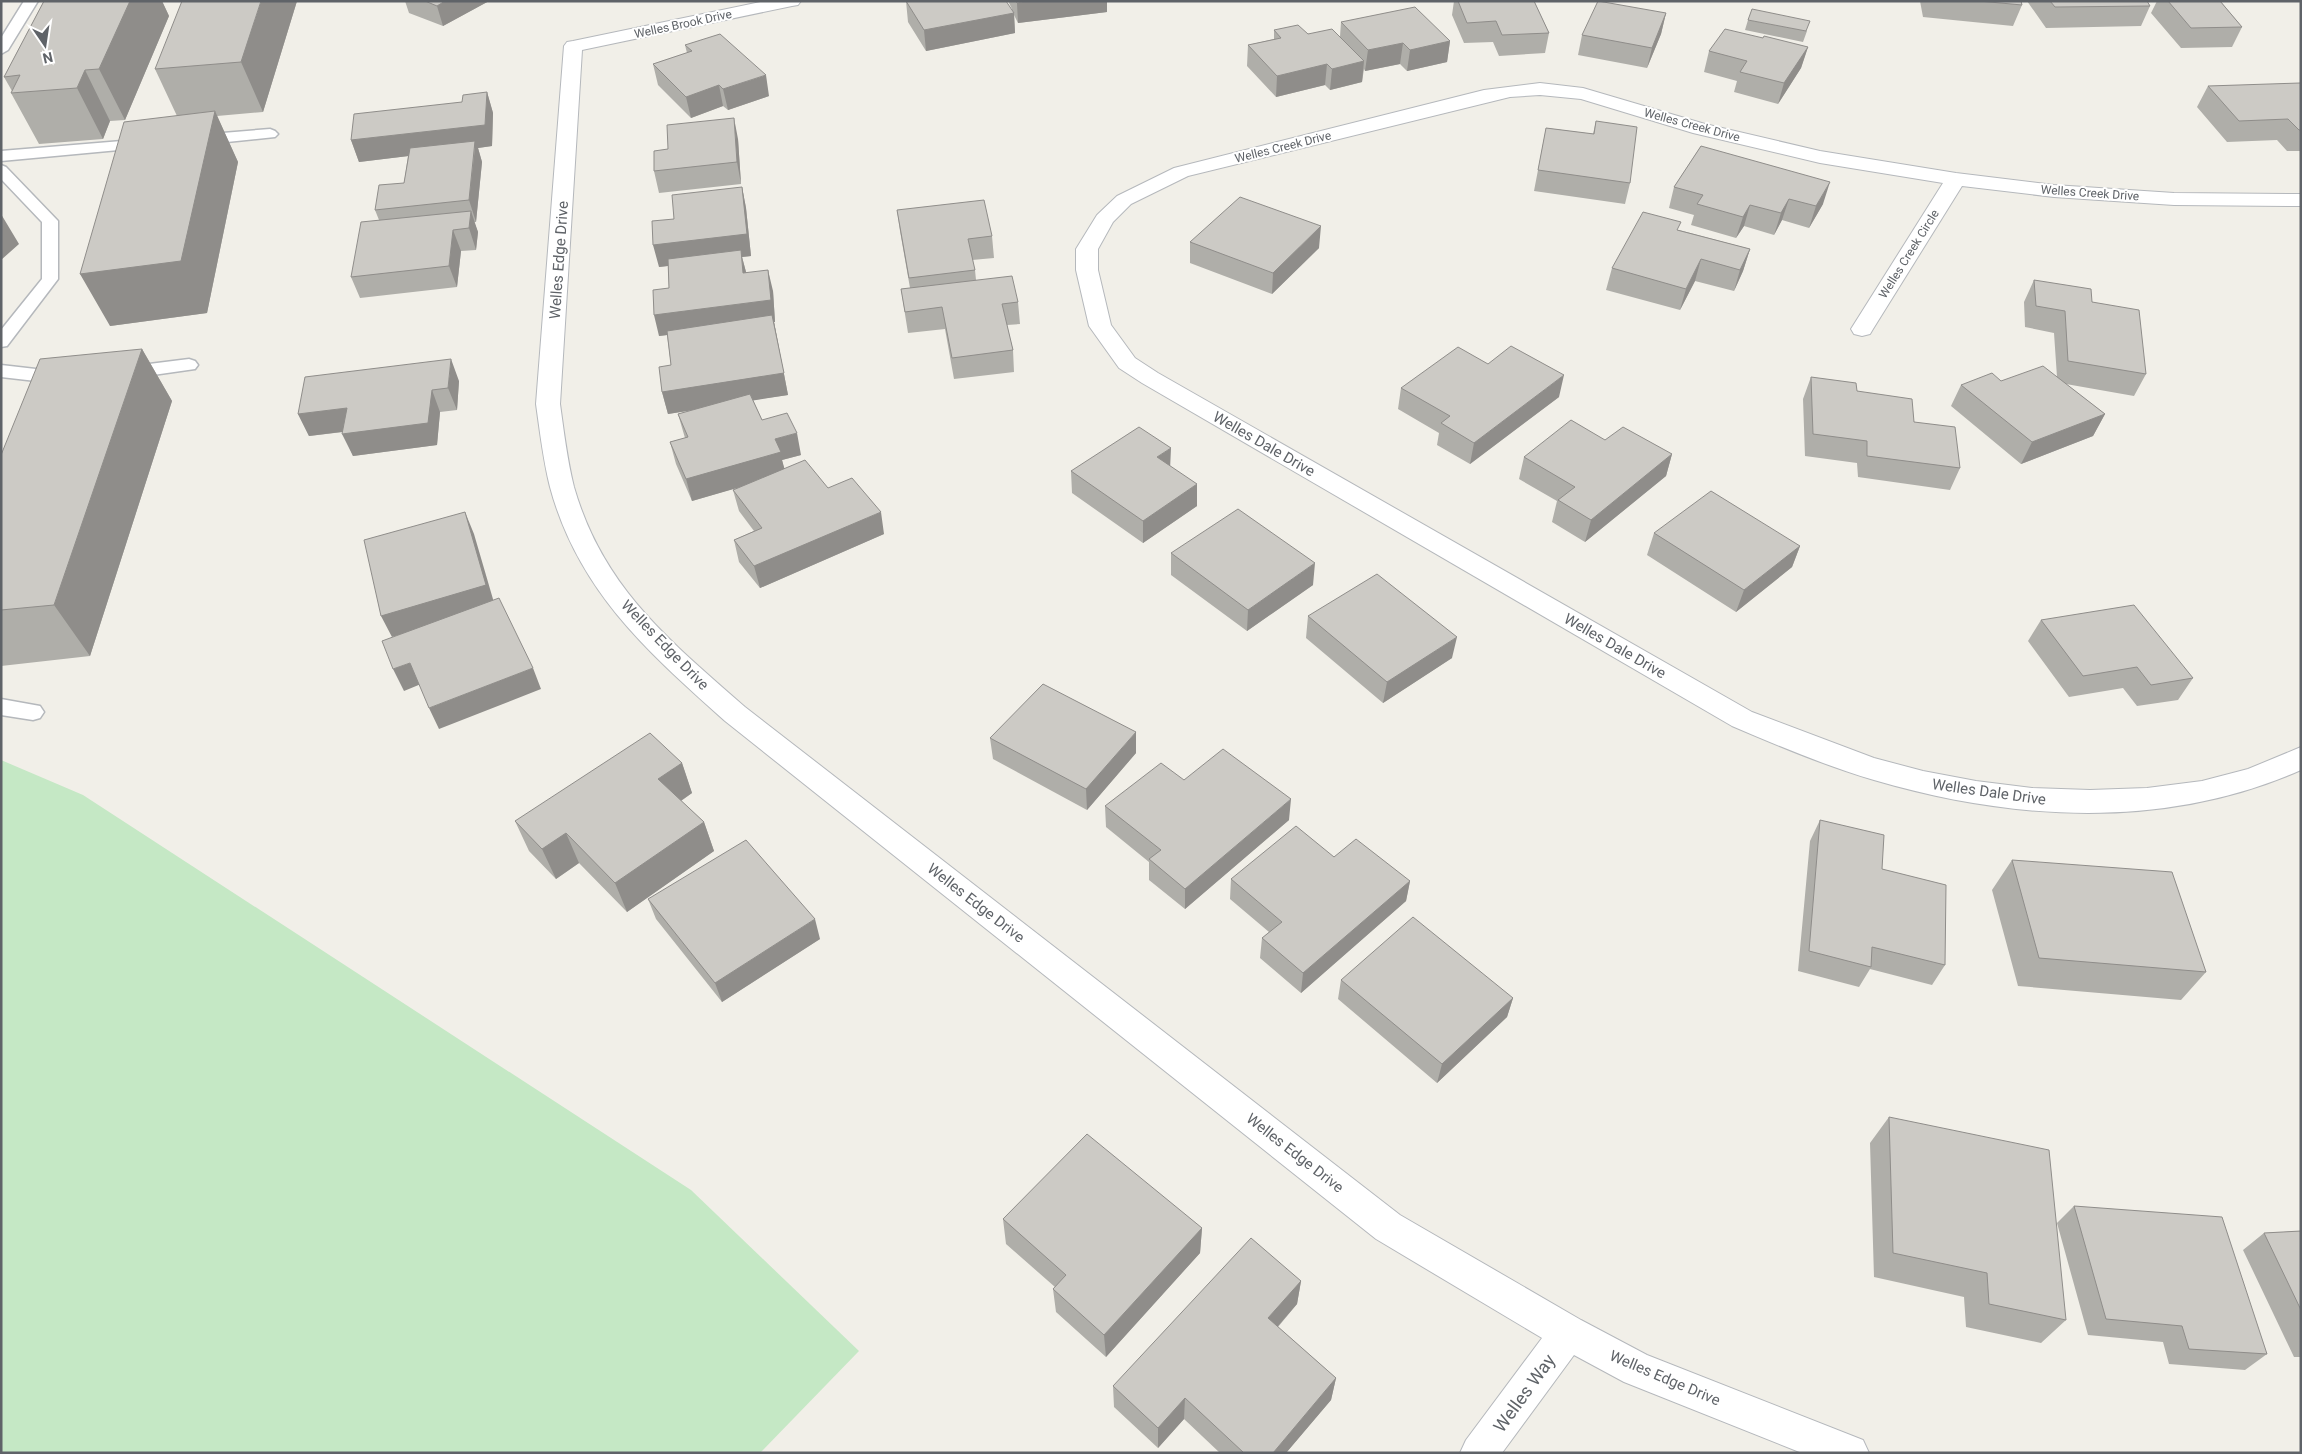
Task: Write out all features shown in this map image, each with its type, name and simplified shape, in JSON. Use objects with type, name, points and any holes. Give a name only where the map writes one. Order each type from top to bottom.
[{"type":"street","name":"Welles Brook Drive","points":[[573,46],[792,1]]},
{"type":"street","name":"Welles Edge Drive","points":[[573,46],[548,404],[555,461],[571,512],[594,564],[628,610],[680,665],[735,714],[1388,1227],[1568,1333],[1637,1369],[1850,1453]]},
{"type":"street","name":"Welles Creek Drive","points":[[1104,219],[1124,200],[1181,172],[1484,96],[1540,89],[1582,94],[1700,129],[1820,157],[1956,179],[2054,191],[2174,199],[2301,200]]},
{"type":"street","name":"Welles Creek Circle","points":[[1862,329],[1956,179]]},
{"type":"street","name":"Welles Dale Drive","points":[[1104,219],[1087,248],[1087,270],[1100,326],[1127,363],[1158,383],[1742,720],[1812,748],[1875,770],[1931,784],[2044,800],[2099,802],[2152,799],[2202,791],[2248,779],[2301,758]]},
{"type":"street","name":"Welles Way","points":[[1480,1453],[1568,1333]]},
{"type":"lane","points":[[1,50],[31,1]]},
{"type":"lane","points":[[180,142],[270,134]]},
{"type":"lane","points":[[1,156],[160,143]]},
{"type":"lane","points":[[1,170],[50,221],[50,279],[1,342]]},
{"type":"lane","points":[[111,374],[189,365]]},
{"type":"lane","points":[[1,371],[72,379],[81,378]]},
{"type":"lane","points":[[1,707],[33,712]]},
{"type":"green space","points":[[1,760],[83,795],[691,1190],[859,1351],[760,1453],[1,1453]]},
{"type":"building","points":[[44,1],[130,1],[99,69],[85,70],[77,88],[11,93],[20,75],[4,77]]},
{"type":"building","points":[[182,1],[261,1],[241,62],[155,69]]},
{"type":"building","points":[[425,1],[445,1],[437,6]]},
{"type":"building","points":[[906,1],[1006,1],[1014,13],[924,30]]},
{"type":"building","points":[[1458,1],[1534,1],[1549,33],[1502,35],[1496,21],[1467,23]]},
{"type":"building","points":[[1598,1],[1666,13],[1652,48],[1582,35]]},
{"type":"building","points":[[1979,1],[2021,1],[2022,5]]},
{"type":"building","points":[[2050,1],[2147,1],[2150,6],[2055,7]]},
{"type":"building","points":[[2168,1],[2220,1],[2242,27],[2191,28]]},
{"type":"building","points":[[1415,7],[1450,41],[1410,50],[1403,43],[1368,50],[1341,22]]},
{"type":"building","points":[[1752,9],[1810,21],[1806,31],[1748,20]]},
{"type":"building","points":[[1298,25],[1308,34],[1332,29],[1364,61],[1332,69],[1327,64],[1277,76],[1248,45],[1281,38],[1274,30]]},
{"type":"building","points":[[1725,29],[1808,47],[1784,83],[1740,72],[1747,61],[1709,51]]},
{"type":"building","points":[[720,34],[766,75],[723,89],[719,85],[686,97],[653,64],[692,51],[685,45]]},
{"type":"building","points":[[2300,83],[2301,130],[2288,119],[2239,121],[2208,86]]},
{"type":"building","points":[[487,92],[485,125],[351,140],[354,114],[462,102],[463,95]]},
{"type":"building","points":[[215,111],[181,261],[80,274],[124,122]]},
{"type":"building","points":[[734,118],[737,162],[654,171],[654,151],[668,149],[667,125]]},
{"type":"building","points":[[1596,121],[1637,127],[1630,183],[1538,170],[1546,128],[1594,134]]},
{"type":"building","points":[[475,141],[469,200],[375,210],[379,185],[404,183],[410,148]]},
{"type":"building","points":[[1701,146],[1830,182],[1816,206],[1789,199],[1781,213],[1750,205],[1743,217],[1697,204],[1703,195],[1674,187]]},
{"type":"building","points":[[742,187],[747,234],[653,245],[652,221],[674,219],[672,195]]},
{"type":"building","points":[[1240,197],[1321,226],[1273,273],[1190,242]]},
{"type":"building","points":[[984,200],[992,236],[968,239],[975,270],[909,278],[897,210]]},
{"type":"building","points":[[471,211],[469,228],[453,230],[449,266],[351,277],[361,222]]},
{"type":"building","points":[[1643,212],[1681,222],[1677,230],[1750,249],[1740,270],[1701,259],[1686,289],[1612,268]]},
{"type":"building","points":[[741,250],[743,273],[768,270],[771,300],[654,315],[653,290],[669,288],[668,259]]},
{"type":"building","points":[[1012,276],[1018,302],[1002,304],[1013,350],[952,358],[942,307],[905,312],[901,289]]},
{"type":"building","points":[[2034,280],[2091,289],[2092,302],[2139,310],[2146,374],[2068,361],[2065,311],[2036,306]]},
{"type":"building","points":[[772,315],[784,373],[662,392],[659,367],[671,365],[667,331]]},
{"type":"building","points":[[1511,346],[1564,375],[1474,443],[1441,423],[1450,416],[1401,388],[1458,347],[1488,364]]},
{"type":"building","points":[[142,349],[54,605],[1,610],[1,455],[40,359]]},
{"type":"building","points":[[451,359],[448,388],[432,390],[428,423],[342,434],[347,408],[298,414],[305,377]]},
{"type":"building","points":[[2043,366],[2105,414],[2032,442],[1961,385],[1992,373],[2001,381]]},
{"type":"building","points":[[1811,377],[1856,383],[1857,391],[1912,399],[1914,422],[1955,427],[1960,468],[1867,456],[1867,441],[1813,434]]},
{"type":"building","points":[[750,394],[762,420],[787,413],[797,433],[775,439],[781,452],[686,479],[670,442],[688,437],[678,414]]},
{"type":"building","points":[[1571,420],[1605,440],[1623,427],[1672,454],[1591,520],[1558,500],[1575,487],[1524,457]]},
{"type":"building","points":[[1139,427],[1171,448],[1157,457],[1197,484],[1143,521],[1071,471]]},
{"type":"building","points":[[805,460],[828,488],[852,478],[881,512],[754,566],[734,540],[762,528],[733,490]]},
{"type":"building","points":[[1711,491],[1800,546],[1744,590],[1654,533]]},
{"type":"building","points":[[1238,509],[1315,563],[1248,610],[1171,553]]},
{"type":"building","points":[[465,512],[486,585],[381,616],[364,540]]},
{"type":"building","points":[[1377,574],[1457,637],[1387,682],[1308,616]]},
{"type":"building","points":[[499,598],[533,668],[429,708],[410,663],[393,669],[382,641]]},
{"type":"building","points":[[2134,605],[2193,678],[2151,685],[2137,667],[2083,676],[2041,620]]},
{"type":"building","points":[[1043,684],[1136,732],[1086,789],[990,738]]},
{"type":"building","points":[[650,733],[682,763],[658,779],[704,822],[615,883],[566,833],[542,849],[515,821]]},
{"type":"building","points":[[1223,749],[1291,799],[1185,889],[1149,859],[1161,850],[1105,806],[1161,763],[1184,780]]},
{"type":"building","points":[[1820,820],[1884,835],[1882,869],[1946,885],[1945,965],[1872,947],[1871,967],[1809,951]]},
{"type":"building","points":[[1296,826],[1334,857],[1356,839],[1410,881],[1303,973],[1262,938],[1282,922],[1231,879]]},
{"type":"building","points":[[746,840],[815,919],[715,983],[648,899]]},
{"type":"building","points":[[2012,860],[2172,872],[2206,972],[2039,958]]},
{"type":"building","points":[[1413,917],[1513,998],[1442,1064],[1341,980]]},
{"type":"building","points":[[1889,1117],[2049,1150],[2066,1320],[1989,1304],[1987,1273],[1893,1253]]},
{"type":"building","points":[[1087,1134],[1202,1228],[1104,1335],[1053,1289],[1066,1275],[1003,1219]]},
{"type":"building","points":[[2074,1206],[2222,1217],[2267,1354],[2189,1349],[2182,1326],[2106,1319]]},
{"type":"building","points":[[2301,1231],[2301,1310],[2264,1233]]},
{"type":"building","points":[[1251,1238],[1301,1281],[1268,1318],[1336,1378],[1273,1453],[1244,1453],[1185,1398],[1158,1428],[1113,1386]]}]
